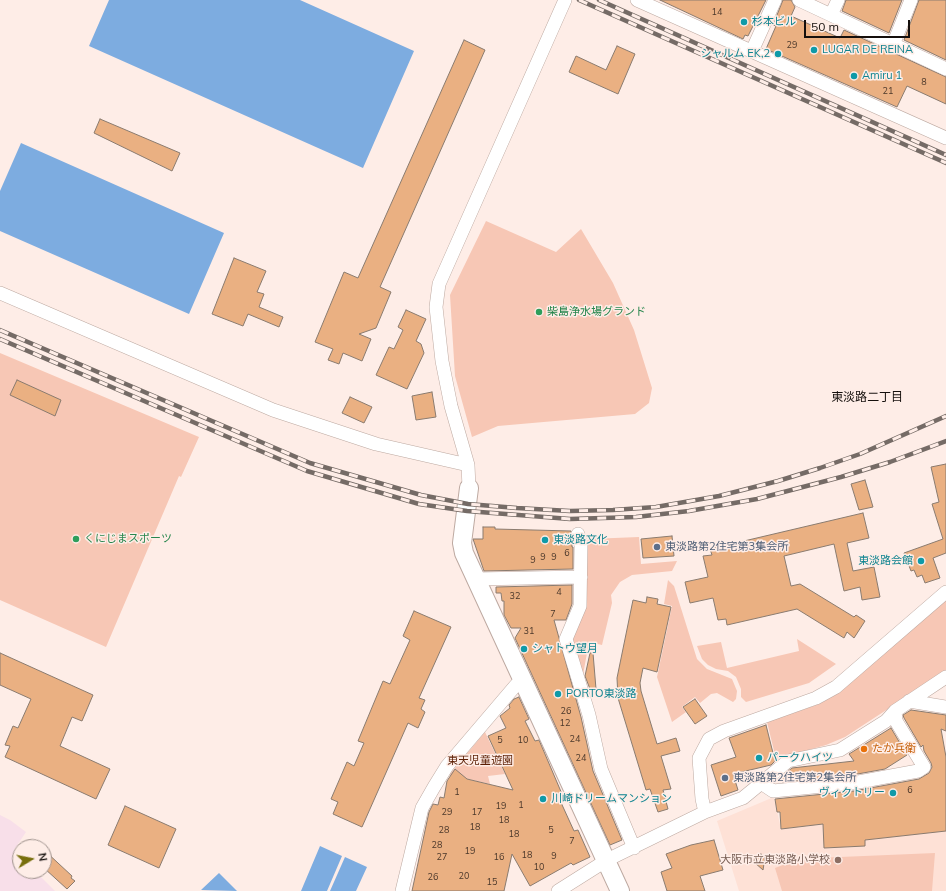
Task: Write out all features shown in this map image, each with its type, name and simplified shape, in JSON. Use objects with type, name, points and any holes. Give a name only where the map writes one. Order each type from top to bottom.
[{"type":"street","points":[[565,0],[439,284],[436,307],[442,361],[451,406],[468,465],[470,488],[462,543],[464,553],[620,891]]},
{"type":"street","points":[[637,0],[946,138]]},
{"type":"street","points":[[752,51],[775,0]]},
{"type":"street","points":[[799,0],[946,69]]},
{"type":"street","points":[[831,15],[838,0]]},
{"type":"street","points":[[893,45],[911,0]]},
{"type":"street","points":[[0,293],[273,410],[376,444],[468,465]]},
{"type":"street","points":[[578,534],[581,545],[580,606],[566,638],[589,715],[601,769],[634,848]]},
{"type":"street","points":[[475,579],[581,577]]},
{"type":"street","points":[[705,812],[702,799],[699,758],[710,739],[729,729],[816,698],[836,687],[946,592]]},
{"type":"street","points":[[558,891],[607,860],[705,812],[743,798],[788,761],[840,750],[886,721],[895,711],[946,677]]},
{"type":"street","points":[[402,891],[422,808],[434,787],[447,766],[516,685],[523,681]]},
{"type":"street","points":[[909,701],[946,707]]},
{"type":"street","points":[[761,783],[773,791],[853,783],[918,771],[924,768],[896,721],[895,711]]},
{"type":"shaded area","name":"大阪市立東淡路小学校","points":[[774,797],[781,829],[809,826],[809,823],[946,800],[946,891],[739,891],[717,821]]},
{"type":"shaded area","points":[[0,815],[10,820],[26,832],[21,839],[12,839],[12,879],[43,879],[55,891],[0,891]]},
{"type":"green space","name":"柴島浄水場グランド","points":[[486,221],[556,252],[581,229],[613,283],[634,330],[652,388],[649,403],[635,414],[498,426],[472,437],[455,376],[450,295]]},
{"type":"green space","name":"くにじまスポーツ","points":[[0,353],[199,437],[181,477],[179,476],[106,647],[0,600]]},
{"type":"green space","points":[[639,537],[641,564],[677,561],[672,571],[632,575],[620,582],[611,595],[612,603],[602,645],[589,642],[583,675],[571,637],[585,543],[589,539]]},
{"type":"green space","points":[[668,580],[674,586],[697,659],[707,669],[732,679],[737,691],[736,699],[733,702],[717,693],[711,694],[700,703],[695,697],[682,707],[686,712],[672,722],[657,677],[672,606],[664,604]]},
{"type":"green space","points":[[946,599],[946,671],[845,737],[826,745],[776,759],[767,722],[819,704],[840,692]]},
{"type":"green space","points":[[797,639],[836,664],[809,683],[746,702],[741,697],[741,689],[736,677],[728,671],[716,669],[708,665],[702,659],[697,646],[721,642],[727,668],[799,651]]},
{"type":"green space","name":"東天児童遊園","points":[[485,732],[505,774],[488,776],[490,784],[449,775]]},
{"type":"green space","points":[[935,853],[932,891],[782,891],[775,868],[791,862],[793,859]]},
{"type":"water","points":[[109,0],[300,0],[414,51],[363,168],[89,46]]},
{"type":"water","points":[[21,143],[224,233],[189,314],[0,231],[0,191]]},
{"type":"water","points":[[320,846],[342,856],[327,891],[301,891]]},
{"type":"water","points":[[345,857],[367,867],[356,891],[330,891]]},
{"type":"water","points":[[219,873],[237,891],[201,890]]},
{"type":"building","points":[[660,0],[766,0],[748,36],[745,35],[743,39]]},
{"type":"building","points":[[783,0],[791,0],[795,7],[791,16],[840,38],[844,30],[946,77],[946,104],[907,86],[897,107],[766,49],[776,26],[773,25]]},
{"type":"building","points":[[846,0],[902,0],[889,33],[842,11]]},
{"type":"building","points":[[919,0],[946,0],[946,60],[904,40]]},
{"type":"building","points":[[464,40],[485,50],[380,287],[391,292],[376,328],[359,334],[371,339],[362,361],[343,353],[339,364],[328,360],[333,349],[315,342],[344,272],[358,278]]},
{"type":"building","points":[[617,46],[635,54],[618,94],[569,72],[576,56],[606,70]]},
{"type":"building","points":[[100,119],[180,153],[172,171],[94,133]]},
{"type":"building","points":[[234,258],[266,271],[257,292],[264,294],[259,307],[283,317],[279,327],[248,314],[243,326],[212,314]]},
{"type":"building","points":[[406,310],[426,319],[416,341],[421,344],[424,353],[407,389],[376,375],[389,347],[394,349],[403,330],[398,327]]},
{"type":"building","points":[[17,380],[61,400],[55,416],[10,395]]},
{"type":"building","points":[[432,392],[436,417],[416,420],[412,396]]},
{"type":"building","points":[[350,397],[372,407],[364,423],[342,413]]},
{"type":"building","points":[[946,464],[946,553],[933,558],[940,578],[925,583],[922,575],[917,577],[914,570],[911,571],[904,553],[943,539],[932,504],[939,502],[931,467]]},
{"type":"building","points":[[865,480],[873,507],[859,510],[851,484]]},
{"type":"building","points":[[863,513],[869,538],[847,543],[853,571],[874,567],[880,597],[862,600],[860,587],[844,591],[834,544],[784,556],[791,586],[800,584],[854,617],[856,615],[865,621],[854,638],[847,632],[844,638],[797,609],[727,625],[726,619],[718,620],[713,598],[690,603],[685,582],[708,577],[703,556],[712,555],[710,549]]},
{"type":"building","points":[[483,527],[495,527],[495,529],[571,531],[573,569],[484,571],[473,539],[483,539]]},
{"type":"building","name":"東淡路第2住宅第3集会所","points":[[672,536],[674,556],[643,558],[641,539]]},
{"type":"building","points":[[572,585],[572,604],[566,620],[554,620],[581,717],[593,771],[622,840],[610,845],[515,638],[521,628],[511,628],[504,615],[504,601],[502,601],[501,593],[496,593],[496,587]]},
{"type":"building","points":[[647,597],[658,599],[657,604],[671,607],[657,672],[643,668],[640,683],[641,691],[657,744],[676,738],[680,751],[661,756],[671,789],[663,790],[668,809],[658,812],[650,789],[646,790],[618,698],[617,678],[633,600],[646,603]]},
{"type":"building","points":[[414,611],[451,627],[419,698],[425,700],[421,709],[425,712],[418,728],[408,723],[362,827],[333,814],[338,802],[331,799],[347,762],[354,766],[364,743],[358,741],[383,681],[390,684],[410,640],[403,636]]},
{"type":"building","points":[[0,653],[93,695],[82,721],[72,717],[60,746],[110,769],[96,799],[5,757],[10,746],[5,745],[13,726],[18,728],[31,699],[0,685]]},
{"type":"building","points":[[590,653],[593,653],[596,689],[590,689],[585,676]]},
{"type":"building","points":[[519,697],[529,719],[525,721],[535,741],[539,740],[562,794],[558,796],[574,831],[578,830],[590,857],[573,865],[571,863],[530,886],[512,854],[504,891],[412,891],[429,812],[433,804],[438,805],[440,797],[444,798],[447,781],[455,769],[467,779],[513,790],[488,736],[506,728],[500,716],[510,708],[509,705],[514,699]]},
{"type":"building","points":[[695,699],[707,716],[695,724],[683,707]]},
{"type":"building","points":[[911,710],[946,715],[946,731],[941,729],[946,757],[946,831],[865,840],[865,846],[824,848],[823,824],[781,829],[780,812],[777,812],[775,799],[854,791],[919,779],[929,773],[932,767],[924,751],[923,745],[921,747],[903,715]]},
{"type":"building","points":[[766,725],[775,761],[771,765],[733,774],[738,790],[721,796],[711,765],[736,757],[729,738]]},
{"type":"building","points":[[891,728],[907,755],[885,769],[852,775],[782,782],[781,777],[792,768],[854,761],[849,754]]},
{"type":"building","points":[[125,806],[176,829],[159,868],[108,845]]},
{"type":"building","points":[[714,840],[723,870],[700,876],[705,891],[667,891],[661,872],[672,868],[666,854],[691,845]]},
{"type":"building","points":[[761,854],[765,858],[763,870],[754,862],[755,856]]},
{"type":"building","points":[[52,857],[72,876],[71,878],[75,881],[67,889],[52,875]]},
{"type":"railway","points":[[579,0],[946,163]]},
{"type":"railway","points":[[599,0],[946,155]]},
{"type":"railway","points":[[0,330],[310,463],[421,495],[468,504],[570,511],[613,510],[656,507],[719,496],[778,481],[860,454],[946,416]]},
{"type":"railway","points":[[0,339],[307,471],[419,504],[467,511],[570,519],[636,517],[689,511],[757,499],[841,477],[890,462],[946,441]]},
{"type":"place","name":"杉本ビル","points":[[744,22]]},
{"type":"place","name":"LUGAR DE REINA","points":[[814,50]]},
{"type":"place","name":"シャルム EK,2","points":[[778,54]]},
{"type":"place","name":"Amiru 1","points":[[854,76]]},
{"type":"place","name":"柴島浄水場グランド","points":[[539,312]]},
{"type":"place","name":"くにじまスポーツ","points":[[76,539]]},
{"type":"place","name":"東淡路文化","points":[[545,540]]},
{"type":"place","name":"東淡路第2住宅第3集会所","points":[[657,547]]},
{"type":"place","name":"東淡路会館","points":[[921,561]]},
{"type":"place","name":"シャトウ望月","points":[[524,649]]},
{"type":"place","name":"PORTO東淡路","points":[[558,694]]},
{"type":"place","name":"たか兵衛","points":[[864,749]]},
{"type":"place","name":"パークハイツ","points":[[759,758]]},
{"type":"place","name":"東淡路第2住宅第2集会所","points":[[725,778]]},
{"type":"place","name":"ヴィクトリー","points":[[893,793]]},
{"type":"place","name":"川崎ドリームマンション","points":[[543,799]]},
{"type":"place","name":"大阪市立東淡路小学校","points":[[838,860]]},
{"type":"district","name":"東淡路二丁目","points":[[867,397]]}]
